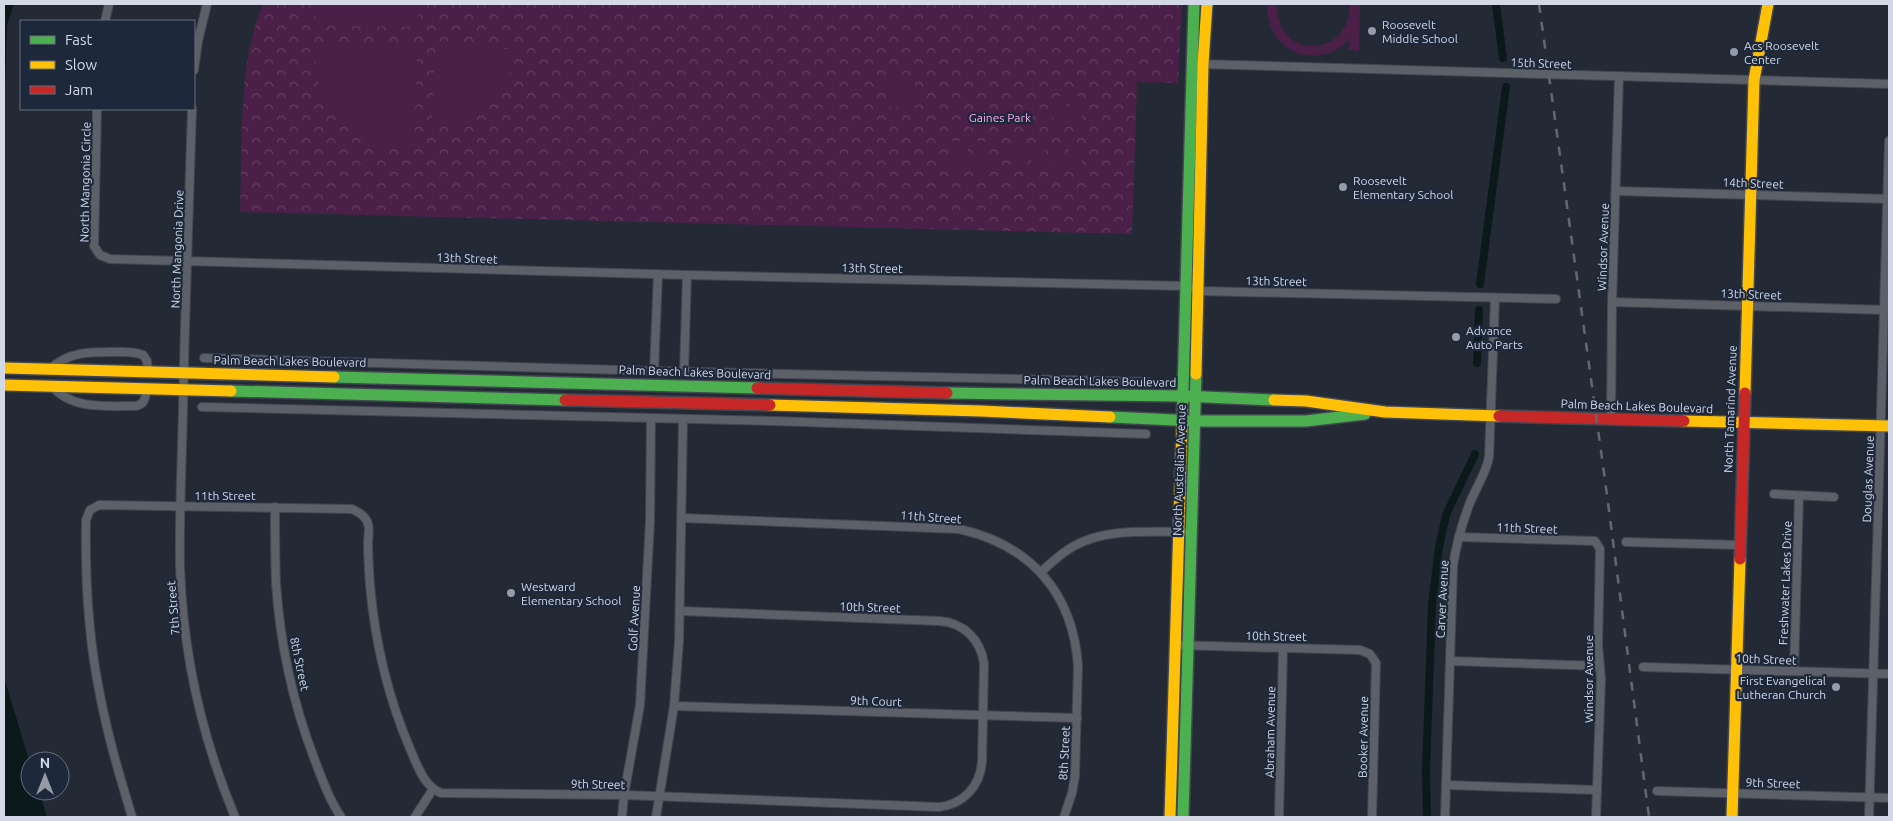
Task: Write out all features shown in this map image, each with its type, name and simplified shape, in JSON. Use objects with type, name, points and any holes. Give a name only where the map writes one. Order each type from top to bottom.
[{"type":"main road","name":"North Australian Avenue","points":[[1183,817],[1190,532],[1196,421],[1199,291],[1197,64],[1194,4]]},
{"type":"main road","name":"North Australian Avenue","points":[[1170,817],[1186,286],[1197,64],[1206,4]]},
{"type":"main road","name":"North Tamarind Avenue","points":[[1732,817],[1754,80],[1768,4]]},
{"type":"main road","name":"Palm Beach Lakes Boulevard","points":[[4,368],[926,392],[1196,396],[1306,401],[1385,412],[1885,426]]},
{"type":"main road","points":[[426,378],[426,396]]},
{"type":"main road","name":"Palm Beach Lakes Boulevard","points":[[4,385],[981,411],[1196,421],[1306,420],[1385,412]]},
{"type":"main road","points":[[926,392],[926,410]]},
{"type":"street","points":[[105,20],[109,4]]},
{"type":"street","points":[[195,63],[207,4]]},
{"type":"street","name":"15th Street","points":[[1197,64],[1889,84]]},
{"type":"street","name":"Windsor Avenue","points":[[1611,419],[1612,302],[1619,76]]},
{"type":"street","name":"North Mangonia Circle","points":[[97,110],[94,246],[96,251],[104,258],[110,259],[188,261]]},
{"type":"street","name":"North Mangonia Drive","points":[[183,390],[192,110]]},
{"type":"street","name":"Douglas Avenue","points":[[1869,817],[1873,673],[1885,426],[1889,141]]},
{"type":"street","name":"14th Street","points":[[1616,191],[1888,199]]},
{"type":"street","name":"13th Street","points":[[188,261],[1186,286],[1199,291],[1556,300]]},
{"type":"street","points":[[654,371],[658,274]]},
{"type":"street","points":[[684,371],[687,275]]},
{"type":"street","name":"Carver Avenue","points":[[1445,817],[1453,566],[1468,507],[1488,466],[1495,298]]},
{"type":"street","name":"13th Street","points":[[1612,302],[1887,310]]},
{"type":"street","points":[[49,369],[57,362],[82,352],[128,352],[143,355],[147,361],[148,371]]},
{"type":"street","points":[[204,358],[654,371],[1149,382]]},
{"type":"street","points":[[283,360],[283,374]]},
{"type":"street","points":[[776,373],[776,388]]},
{"type":"street","points":[[1083,380],[1084,393]]},
{"type":"street","points":[[52,386],[58,394],[70,400],[86,404],[136,406],[141,405],[145,401],[147,389]]},
{"type":"street","name":"7th Street","points":[[183,390],[180,568],[183,603],[192,674],[209,743],[235,817]]},
{"type":"street","points":[[282,392],[282,409]]},
{"type":"street","points":[[774,406],[774,421]]},
{"type":"street","points":[[202,407],[774,421],[1146,434]]},
{"type":"street","points":[[980,428],[981,411]]},
{"type":"street","name":"Golf Avenue","points":[[622,817],[624,795],[640,705],[650,521],[652,419]]},
{"type":"street","points":[[656,817],[674,706],[680,611],[683,420]]},
{"type":"street","points":[[1774,494],[1834,497]]},
{"type":"street","name":"Freshwater Lakes Drive","points":[[1794,671],[1799,496]]},
{"type":"street","name":"11th Street","points":[[132,817],[107,732],[93,658],[85,554],[86,520],[90,510],[99,504],[352,509],[361,512],[369,524],[369,574],[372,605],[387,683],[407,741],[427,783],[433,789]]},
{"type":"street","name":"8th Street","points":[[275,507],[276,584],[291,682],[309,745],[331,799],[341,817]]},
{"type":"street","name":"11th Street","points":[[682,518],[959,529],[977,533],[1009,547],[1041,572],[1057,593],[1065,608],[1075,636],[1078,666],[1077,718]]},
{"type":"street","points":[[1041,572],[1068,550],[1100,536],[1127,533],[1190,532]]},
{"type":"street","name":"11th Street","points":[[1459,537],[1595,541]]},
{"type":"street","name":"Windsor Avenue","points":[[1595,541],[1600,549],[1601,679],[1596,817]]},
{"type":"street","points":[[1626,542],[1740,545]]},
{"type":"street","name":"10th Street","points":[[680,611],[940,621],[951,623],[962,627],[970,634],[982,653],[984,664],[984,715]]},
{"type":"street","name":"10th Street","points":[[1174,645],[1360,650],[1365,651],[1374,658]]},
{"type":"street","name":"Abraham Avenue","points":[[1279,817],[1283,648]]},
{"type":"street","name":"Booker Avenue","points":[[1372,817],[1376,663],[1374,658]]},
{"type":"street","points":[[1450,661],[1600,666]]},
{"type":"street","name":"10th Street","points":[[1643,667],[1889,674]]},
{"type":"street","name":"9th Court","points":[[674,706],[1077,718]]},
{"type":"street","name":"9th Street","points":[[433,789],[447,794],[624,795],[944,806],[955,803],[965,797],[979,779],[982,762],[984,715]]},
{"type":"street","name":"8th Street","points":[[1064,817],[1072,793],[1075,776],[1077,718]]},
{"type":"street","points":[[1446,785],[1597,790]]},
{"type":"street","points":[[414,817],[433,789]]},
{"type":"street","name":"9th Street","points":[[1657,791],[1889,798]]},
{"type":"green space","name":"Gaines Park","points":[[263,4],[1182,4],[1178,83],[1137,82],[1132,234],[240,212],[245,79],[255,28]]},
{"type":"green space","points":[[318,4],[419,4],[418,22],[411,27],[315,25]]},
{"type":"green space","points":[[1267,4],[1277,4],[1280,22],[1287,35],[1299,43],[1312,46],[1326,44],[1338,36],[1346,23],[1350,4],[1360,4],[1359,51],[1349,50],[1349,40],[1336,50],[1322,55],[1308,56],[1295,52],[1284,45],[1275,34],[1269,20]]},
{"type":"green space","points":[[314,43],[412,46],[417,51],[414,149],[372,142],[339,119],[318,85]]},
{"type":"green space","points":[[439,47],[512,49],[509,76],[506,86],[499,97],[480,112],[452,125],[432,125],[435,51]]},
{"type":"green space","points":[[886,79],[889,79],[889,81],[915,80],[915,110],[911,110],[911,108],[886,107]]},
{"type":"green space","points":[[1054,96],[1067,96],[1066,123],[1053,123]]},
{"type":"green space","points":[[1070,96],[1083,97],[1082,124],[1069,123]]},
{"type":"green space","points":[[951,141],[968,141],[967,173],[950,173]]},
{"type":"green space","points":[[973,141],[990,142],[989,174],[972,173]]},
{"type":"green space","points":[[1015,143],[1028,143],[1027,170],[1014,170]]},
{"type":"green space","points":[[1032,143],[1045,144],[1044,171],[1031,170]]},
{"type":"green space","points":[[1053,144],[1065,144],[1065,171],[1052,171]]},
{"type":"green space","points":[[1069,144],[1082,145],[1081,172],[1069,171]]},
{"type":"shaded area","points":[[4,4],[14,4],[7,25],[4,121]]},
{"type":"shaded area","points":[[4,677],[26,751],[20,751],[20,801],[42,801],[47,817],[4,817]]},
{"type":"waterway","points":[[1496,4],[1503,58]]},
{"type":"waterway","points":[[1480,284],[1506,87]]},
{"type":"waterway","points":[[1477,363],[1479,310]]},
{"type":"waterway","points":[[1427,817],[1426,770],[1432,605],[1439,547],[1446,515],[1475,454]]},
{"type":"railway","points":[[1539,4],[1605,480],[1649,817]]},
{"type":"traffic: fast","points":[[1182,426],[1194,4]]},
{"type":"traffic: fast","points":[[1183,817],[1196,374]]},
{"type":"traffic: fast","points":[[334,377],[757,388]]},
{"type":"traffic: fast","points":[[231,391],[565,400]]},
{"type":"traffic: fast","points":[[947,393],[1183,396],[1274,400]]},
{"type":"traffic: fast","points":[[1110,417],[1196,421],[1306,421],[1365,414]]},
{"type":"traffic: slow","points":[[1196,374],[1203,64],[1207,4]]},
{"type":"traffic: slow","points":[[1745,393],[1754,80],[1768,4]]},
{"type":"traffic: slow","points":[[4,368],[334,377]]},
{"type":"traffic: slow","points":[[4,385],[231,391]]},
{"type":"traffic: slow","points":[[1274,400],[1306,401],[1385,412],[1499,416]]},
{"type":"traffic: slow","points":[[770,405],[1110,417]]},
{"type":"traffic: slow","points":[[1684,421],[1889,426]]},
{"type":"traffic: slow","points":[[1170,817],[1182,426]]},
{"type":"traffic: slow","points":[[1732,817],[1740,559]]},
{"type":"traffic: jam","points":[[757,388],[947,393]]},
{"type":"traffic: jam","points":[[1740,559],[1745,393]]},
{"type":"traffic: jam","points":[[565,400],[770,405]]},
{"type":"traffic: jam","points":[[1499,416],[1684,421]]},
{"type":"place","name":"Roosevelt Middle School","points":[[1372,31]]},
{"type":"place","name":"Acs Roosevelt Center","points":[[1734,52]]},
{"type":"place","name":"Roosevelt Elementary School","points":[[1343,187]]},
{"type":"place","name":"Advance Auto Parts","points":[[1456,337]]},
{"type":"place","name":"Westward Elementary School","points":[[511,593]]},
{"type":"place","name":"First Evangelical Lutheran Church","points":[[1836,687]]}]
